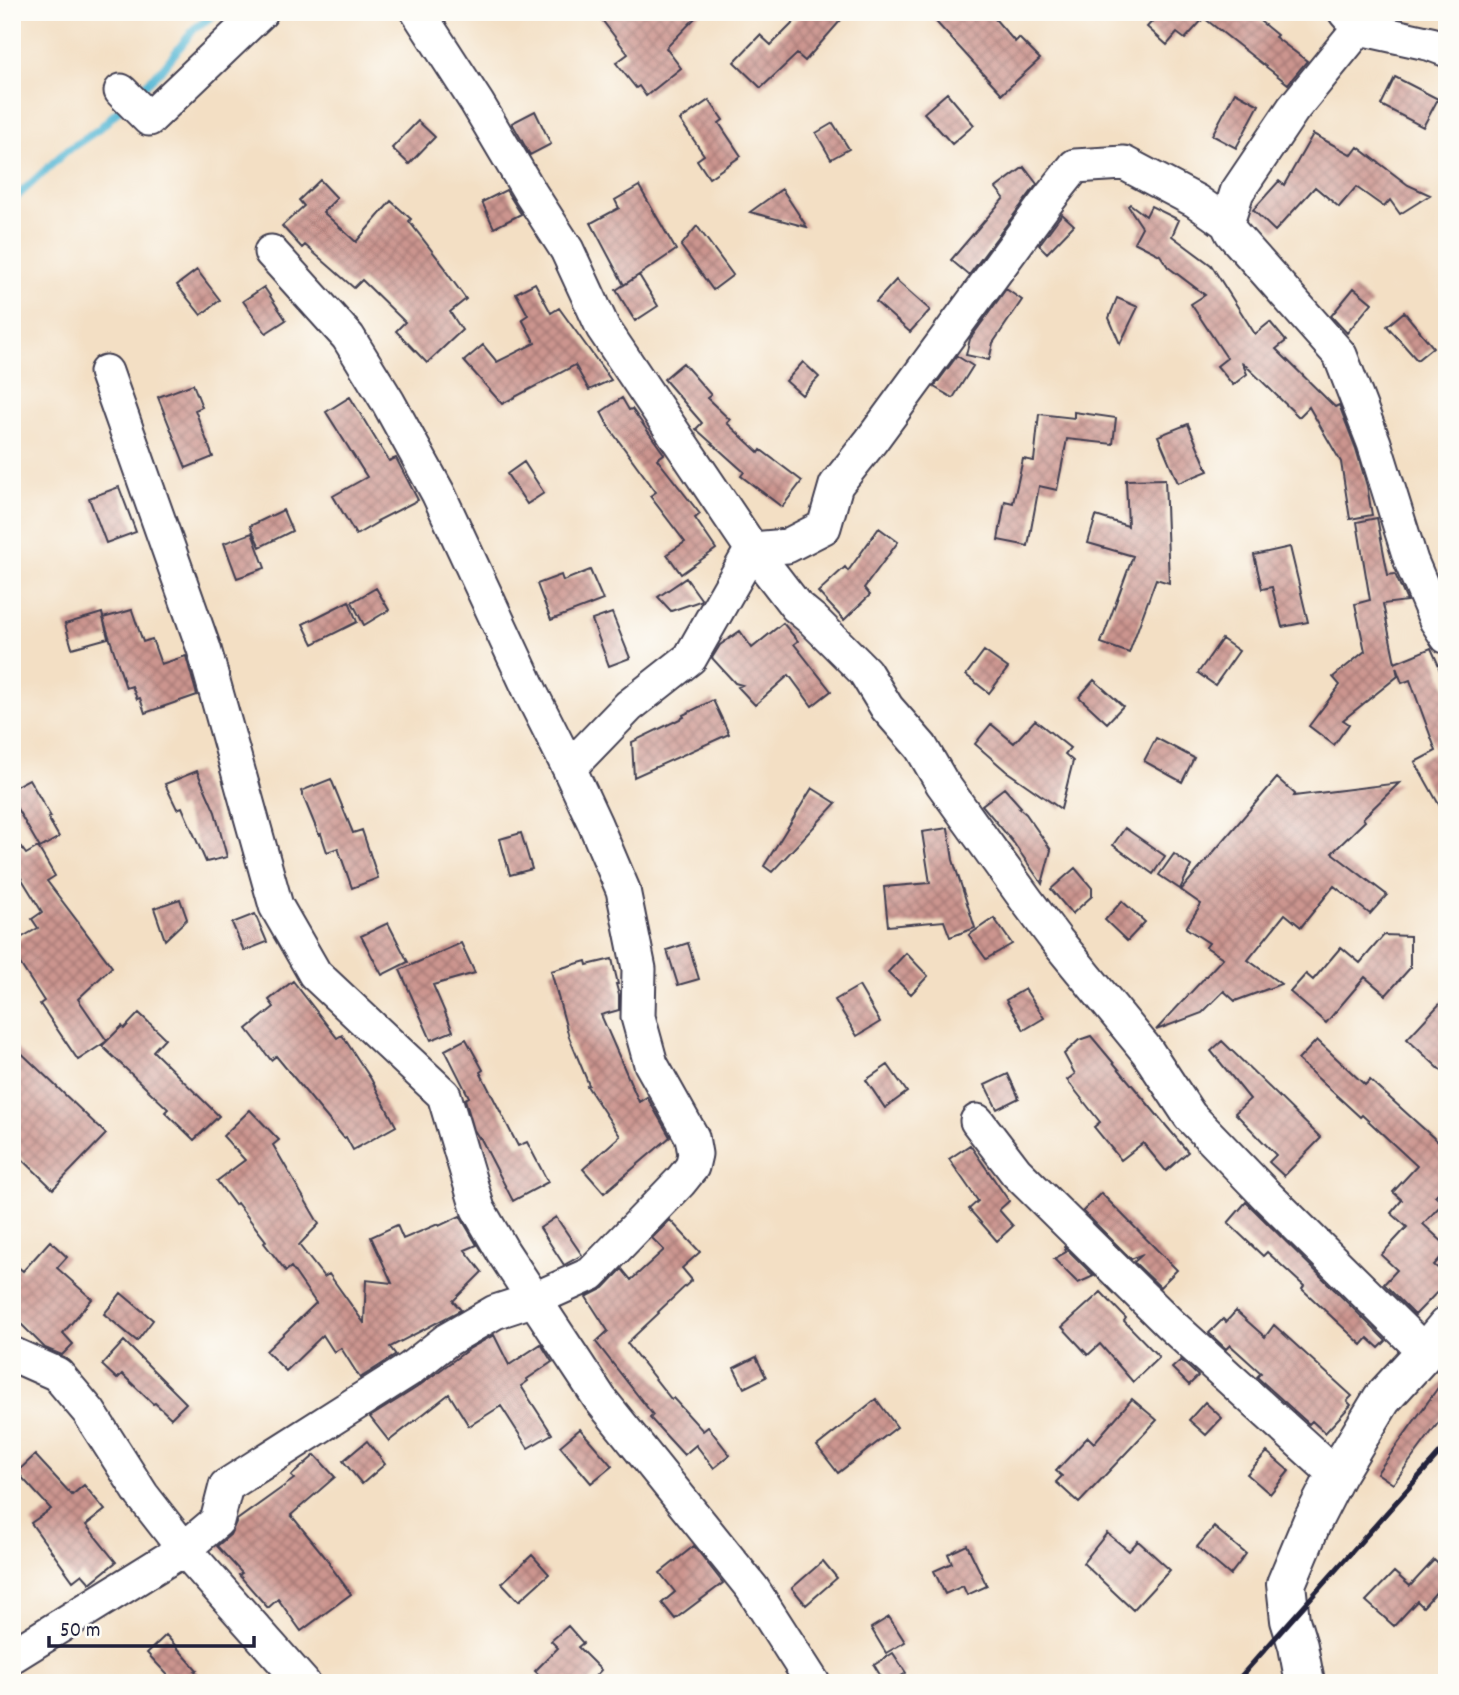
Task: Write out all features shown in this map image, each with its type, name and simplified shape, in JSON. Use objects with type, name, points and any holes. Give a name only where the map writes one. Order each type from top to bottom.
[{"type":"main road","points":[[1305,1683],[1290,1620],[1286,1584],[1312,1522],[1336,1475],[1382,1399],[1436,1339]]},
{"type":"street","points":[[121,90],[149,119],[261,12]]},
{"type":"street","points":[[418,12],[568,250],[603,328],[752,549],[796,606],[865,672],[887,708],[920,747],[942,783],[1027,901],[1147,1051],[1190,1116],[1268,1197],[1436,1339]]},
{"type":"street","points":[[1227,223],[1237,192],[1352,20],[1447,50]]},
{"type":"street","points":[[752,549],[787,546],[824,527],[836,485],[1075,166],[1124,163],[1196,201],[1227,223],[1232,233],[1340,355],[1374,443],[1411,561],[1436,620],[1447,637]]},
{"type":"street","points":[[12,1656],[184,1549],[217,1521],[226,1486],[400,1375],[447,1340],[495,1312],[535,1299],[591,1274],[680,1182],[692,1167],[695,1154],[692,1136],[651,1064],[638,1017],[639,970],[623,890],[569,768],[532,695],[438,492],[388,402],[348,337],[271,252]]},
{"type":"street","points":[[106,372],[204,649],[276,906],[315,974],[444,1095],[478,1209],[503,1252],[600,1399],[752,1588],[813,1683]]},
{"type":"street","points":[[569,768],[629,706],[690,659],[752,549]]},
{"type":"street","points":[[977,1121],[1016,1172],[1169,1323],[1336,1475]]},
{"type":"street","points":[[12,1354],[57,1374],[89,1412],[142,1495],[184,1549],[303,1683]]},
{"type":"building","points":[[596,12],[701,12],[666,48],[681,68],[646,96],[616,63],[628,54]]},
{"type":"building","points":[[804,12],[848,12],[805,61],[797,54],[761,88],[734,62],[760,35],[771,45]]},
{"type":"building","points":[[927,12],[989,12],[1015,42],[1019,38],[1040,59],[1002,94]]},
{"type":"building","points":[[1156,12],[1249,12],[1277,35],[1275,37],[1307,61],[1288,84],[1204,18],[1185,39],[1177,33],[1167,45],[1147,27],[1158,15]]},
{"type":"building","points":[[1395,77],[1438,99],[1423,127],[1381,105]]},
{"type":"building","points":[[1235,92],[1259,105],[1236,148],[1212,135]]},
{"type":"building","points":[[947,93],[974,125],[952,144],[924,113]]},
{"type":"building","points":[[709,100],[723,120],[719,123],[741,156],[709,178],[697,160],[704,155],[680,120]]},
{"type":"building","points":[[535,111],[551,144],[530,155],[512,123]]},
{"type":"building","points":[[418,121],[435,137],[409,164],[392,148]]},
{"type":"building","points":[[833,123],[849,149],[831,159],[816,133]]},
{"type":"building","points":[[1313,134],[1352,155],[1358,147],[1408,185],[1430,195],[1400,214],[1390,200],[1384,207],[1356,187],[1339,207],[1315,187],[1275,231],[1253,210],[1279,181],[1284,185]]},
{"type":"building","points":[[1024,167],[1037,184],[969,275],[951,260],[1004,198],[996,188]]},
{"type":"building","points":[[320,180],[337,198],[323,212],[356,242],[391,201],[411,219],[409,221],[466,299],[450,312],[462,330],[427,363],[396,331],[405,322],[362,280],[354,288],[305,245],[302,248],[282,226],[304,206],[299,200]]},
{"type":"building","points":[[639,186],[676,250],[624,285],[591,223],[619,208],[615,200]]},
{"type":"building","points":[[782,189],[807,227],[750,212]]},
{"type":"building","points":[[506,190],[521,214],[494,228],[482,202]]},
{"type":"building","points":[[1130,204],[1146,216],[1151,206],[1179,220],[1172,236],[1211,265],[1255,334],[1270,322],[1286,341],[1276,349],[1335,407],[1339,405],[1356,449],[1372,515],[1350,519],[1341,462],[1309,407],[1299,417],[1242,362],[1247,374],[1233,385],[1217,366],[1227,358],[1191,304],[1205,295],[1168,267],[1160,255],[1134,242],[1142,227],[1128,206]]},
{"type":"building","points":[[1062,214],[1074,225],[1047,253],[1039,245]]},
{"type":"building","points":[[697,226],[733,275],[713,290],[681,246]]},
{"type":"building","points":[[197,270],[220,300],[201,315],[177,285]]},
{"type":"building","points":[[639,275],[658,306],[635,321],[616,290]]},
{"type":"building","points":[[896,280],[930,310],[910,332],[876,302]]},
{"type":"building","points":[[535,283],[551,313],[559,308],[611,380],[589,390],[575,365],[502,404],[464,361],[483,345],[497,362],[535,343],[522,319],[528,315],[516,293]]},
{"type":"building","points":[[264,287],[286,320],[266,333],[243,301]]},
{"type":"building","points":[[1354,288],[1372,303],[1347,333],[1331,316]]},
{"type":"building","points":[[1006,289],[1022,300],[993,343],[989,360],[966,355],[970,339]]},
{"type":"building","points":[[1117,298],[1138,307],[1120,344],[1109,318]]},
{"type":"building","points":[[1404,312],[1433,347],[1417,360],[1387,326]]},
{"type":"building","points":[[957,356],[973,366],[953,398],[934,387]]},
{"type":"building","points":[[803,362],[819,377],[802,395],[786,381]]},
{"type":"building","points":[[683,363],[711,395],[707,398],[730,420],[727,423],[759,453],[761,450],[802,481],[782,507],[741,476],[744,472],[696,429],[702,423],[664,379]]},
{"type":"building","points":[[193,384],[202,407],[195,410],[213,457],[186,468],[158,397]]},
{"type":"building","points":[[350,397],[389,461],[396,458],[418,500],[356,535],[333,496],[367,477],[326,412]]},
{"type":"building","points":[[622,398],[664,454],[657,459],[700,514],[695,518],[716,549],[681,574],[667,554],[685,542],[650,496],[656,492],[610,429],[601,412]]},
{"type":"building","points":[[1074,412],[1116,418],[1113,444],[1067,439],[1057,490],[1039,486],[1028,546],[998,540],[1005,501],[1013,503],[1023,459],[1034,461],[1039,414],[1074,418]]},
{"type":"building","points":[[1188,424],[1208,471],[1178,483],[1158,436]]},
{"type":"building","points":[[524,462],[544,493],[527,504],[507,474]]},
{"type":"building","points":[[1165,479],[1169,583],[1156,579],[1129,653],[1101,643],[1133,556],[1088,543],[1096,516],[1128,526],[1126,480]]},
{"type":"building","points":[[119,487],[136,532],[106,543],[89,498]]},
{"type":"building","points":[[283,510],[292,531],[260,547],[250,526]]},
{"type":"building","points":[[1377,518],[1388,575],[1395,574],[1407,601],[1383,604],[1395,663],[1431,648],[1447,690],[1447,819],[1415,762],[1436,751],[1410,680],[1402,683],[1396,667],[1398,676],[1343,720],[1349,724],[1334,745],[1309,726],[1340,685],[1333,677],[1365,651],[1355,604],[1370,600],[1357,522]]},
{"type":"building","points":[[879,528],[898,542],[864,588],[870,595],[844,620],[818,592],[845,567],[848,571]]},
{"type":"building","points":[[252,533],[265,568],[237,578],[224,543]]},
{"type":"building","points":[[1290,547],[1308,622],[1282,627],[1272,587],[1262,589],[1254,555]]},
{"type":"building","points":[[590,570],[603,600],[551,620],[537,584],[561,575],[563,581]]},
{"type":"building","points":[[686,578],[701,599],[671,611],[658,597]]},
{"type":"building","points":[[376,588],[389,610],[364,625],[352,602]]},
{"type":"building","points":[[349,601],[357,622],[313,644],[303,624]]},
{"type":"building","points":[[132,610],[143,642],[152,639],[161,664],[186,656],[197,695],[145,713],[132,686],[126,688],[103,618]]},
{"type":"building","points":[[102,613],[108,638],[72,648],[65,624]]},
{"type":"building","points":[[612,613],[630,658],[609,666],[592,620]]},
{"type":"building","points":[[783,623],[798,641],[794,644],[831,691],[812,706],[789,675],[755,705],[738,687],[742,685],[735,683],[712,658],[720,645],[740,631],[752,648]]},
{"type":"building","points":[[1222,639],[1239,651],[1215,685],[1198,673]]},
{"type":"building","points":[[984,651],[1008,668],[989,693],[966,675]]},
{"type":"building","points":[[1094,680],[1123,706],[1107,723],[1079,697]]},
{"type":"building","points":[[713,700],[729,734],[634,777],[632,742]]},
{"type":"building","points":[[1035,720],[1070,748],[1065,754],[1073,761],[1061,809],[1006,771],[975,744],[991,724],[1014,743]]},
{"type":"building","points":[[1156,738],[1194,758],[1182,782],[1144,761]]},
{"type":"building","points":[[197,771],[215,812],[227,857],[206,862],[182,807],[177,809],[165,784]]},
{"type":"building","points":[[1277,778],[1295,794],[1294,796],[1399,783],[1332,853],[1387,895],[1370,914],[1334,886],[1301,927],[1285,914],[1248,960],[1281,984],[1235,1001],[1224,991],[1202,1013],[1156,1030],[1223,958],[1206,947],[1209,943],[1186,928],[1201,904],[1181,890]]},
{"type":"building","points":[[29,779],[59,837],[40,848],[12,800],[12,788]]},
{"type":"building","points":[[331,779],[353,833],[362,830],[378,878],[352,888],[338,848],[327,852],[301,791]]},
{"type":"building","points":[[812,788],[836,803],[772,872],[764,866]]},
{"type":"building","points":[[1004,788],[1051,850],[1042,884],[1013,842],[982,805]]},
{"type":"building","points":[[948,828],[953,860],[975,928],[950,937],[944,921],[888,926],[884,887],[930,883],[922,832]]},
{"type":"building","points":[[1125,828],[1165,856],[1153,874],[1113,845]]},
{"type":"building","points":[[521,833],[532,869],[510,875],[500,839]]},
{"type":"building","points":[[16,840],[26,854],[38,847],[55,876],[47,881],[112,967],[78,999],[107,1041],[78,1060],[40,1004],[44,1001],[12,951],[12,943],[38,928],[32,919],[42,912],[12,863],[12,843]]},
{"type":"building","points":[[1174,854],[1191,866],[1180,889],[1159,875]]},
{"type":"building","points":[[1075,868],[1092,888],[1092,896],[1072,914],[1051,889]]},
{"type":"building","points":[[180,899],[187,919],[165,940],[154,908]]},
{"type":"building","points":[[1122,901],[1145,922],[1127,941],[1105,920]]},
{"type":"building","points":[[255,914],[267,942],[244,951],[232,923]]},
{"type":"building","points":[[994,918],[1012,944],[986,959],[969,935]]},
{"type":"building","points":[[388,923],[408,962],[382,975],[361,936]]},
{"type":"building","points":[[1384,935],[1410,936],[1410,968],[1386,995],[1365,977],[1326,1023],[1290,992],[1306,974],[1313,980],[1341,947],[1360,963]]},
{"type":"building","points":[[461,943],[475,973],[433,985],[453,1031],[431,1040],[400,970]]},
{"type":"building","points":[[688,943],[699,979],[678,985],[667,950]]},
{"type":"building","points":[[906,953],[928,976],[911,994],[888,972]]},
{"type":"building","points":[[612,959],[618,984],[619,1010],[601,1015],[639,1102],[647,1097],[670,1137],[604,1193],[583,1169],[620,1136],[587,1086],[589,1085],[569,1037],[551,971],[586,961],[587,965]]},
{"type":"building","points":[[293,981],[337,1038],[342,1035],[371,1079],[396,1126],[353,1150],[346,1137],[344,1138],[276,1056],[271,1060],[247,1029],[274,1007],[269,1000]]},
{"type":"building","points":[[859,986],[880,1022],[857,1036],[835,1000]]},
{"type":"building","points":[[1025,989],[1044,1018],[1024,1030],[1006,1000]]},
{"type":"building","points":[[1447,996],[1447,1076],[1407,1039]]},
{"type":"building","points":[[139,1013],[165,1038],[153,1051],[219,1116],[194,1140],[165,1112],[168,1109],[102,1046]]},
{"type":"building","points":[[1091,1036],[1188,1152],[1166,1171],[1143,1143],[1121,1160],[1094,1127],[1100,1122],[1067,1080],[1075,1074],[1064,1054],[1079,1040]]},
{"type":"building","points":[[466,1039],[518,1146],[527,1142],[548,1182],[513,1201],[474,1130],[465,1099],[469,1097],[445,1050]]},
{"type":"building","points":[[1317,1040],[1365,1085],[1370,1080],[1447,1150],[1447,1184],[1435,1196],[1443,1203],[1423,1224],[1447,1246],[1447,1251],[1434,1265],[1447,1276],[1447,1282],[1415,1315],[1384,1284],[1397,1270],[1381,1255],[1407,1227],[1391,1213],[1402,1200],[1393,1192],[1417,1166],[1298,1060]]},
{"type":"building","points":[[1222,1041],[1321,1138],[1284,1176],[1269,1162],[1276,1155],[1235,1113],[1250,1099],[1211,1051]]},
{"type":"building","points":[[12,1044],[106,1134],[53,1189],[12,1149]]},
{"type":"building","points":[[888,1065],[907,1092],[885,1108],[866,1080]]},
{"type":"building","points":[[1008,1074],[1019,1098],[997,1109],[985,1085]]},
{"type":"building","points":[[250,1110],[279,1140],[273,1145],[319,1224],[299,1245],[324,1277],[329,1274],[364,1323],[366,1280],[392,1283],[371,1237],[397,1225],[403,1239],[460,1216],[477,1245],[465,1250],[482,1272],[453,1301],[461,1310],[390,1347],[396,1355],[360,1378],[341,1348],[334,1352],[323,1335],[286,1371],[266,1351],[316,1303],[291,1267],[286,1271],[237,1203],[235,1205],[217,1181],[245,1160],[223,1136]]},
{"type":"building","points":[[970,1145],[1009,1201],[999,1210],[1013,1226],[997,1241],[969,1209],[978,1201],[949,1159]]},
{"type":"building","points":[[1101,1193],[1177,1270],[1160,1287],[1134,1262],[1143,1254],[1131,1259],[1083,1211]]},
{"type":"building","points":[[1246,1202],[1386,1341],[1379,1348],[1368,1338],[1362,1345],[1267,1252],[1263,1256],[1228,1223]]},
{"type":"building","points":[[556,1217],[582,1255],[564,1265],[540,1228]]},
{"type":"building","points":[[670,1220],[700,1252],[682,1268],[692,1280],[627,1343],[671,1399],[673,1398],[703,1431],[708,1427],[730,1455],[714,1468],[696,1445],[684,1455],[650,1418],[653,1415],[596,1342],[608,1331],[586,1297],[604,1288],[622,1269],[631,1280],[664,1250],[652,1238]]},
{"type":"building","points":[[50,1241],[67,1257],[57,1268],[92,1299],[63,1333],[73,1344],[62,1355],[45,1348],[12,1315],[12,1262],[23,1271]]},
{"type":"building","points":[[1064,1246],[1094,1276],[1078,1283],[1054,1259],[1066,1252]]},
{"type":"building","points":[[1101,1292],[1126,1318],[1124,1321],[1159,1357],[1133,1382],[1100,1344],[1088,1355],[1062,1327]]},
{"type":"building","points":[[121,1293],[153,1320],[137,1341],[104,1314]]},
{"type":"building","points":[[1236,1311],[1265,1337],[1274,1325],[1352,1396],[1347,1401],[1351,1405],[1325,1433],[1312,1421],[1309,1424],[1257,1377],[1261,1373],[1230,1345],[1226,1349],[1209,1333],[1223,1319],[1226,1322]]},
{"type":"building","points":[[494,1335],[509,1365],[541,1344],[552,1362],[521,1386],[552,1434],[528,1448],[501,1406],[469,1426],[449,1394],[389,1441],[370,1417],[416,1388],[469,1349]]},
{"type":"building","points":[[124,1341],[186,1403],[171,1418],[122,1374],[117,1379],[102,1365]]},
{"type":"building","points":[[756,1357],[766,1377],[744,1388],[734,1368]]},
{"type":"building","points":[[1181,1360],[1198,1376],[1189,1385],[1172,1368]]},
{"type":"building","points":[[1447,1375],[1447,1411],[1393,1484],[1377,1473]]},
{"type":"building","points":[[876,1399],[897,1427],[838,1473],[817,1446]]},
{"type":"building","points":[[1132,1399],[1157,1420],[1079,1503],[1056,1482],[1062,1476],[1056,1471],[1088,1437],[1094,1443]]},
{"type":"building","points":[[1205,1402],[1222,1418],[1206,1435],[1189,1420]]},
{"type":"building","points":[[580,1429],[612,1466],[591,1483],[560,1446]]},
{"type":"building","points":[[367,1441],[385,1464],[362,1484],[343,1461]]},
{"type":"building","points":[[1267,1452],[1289,1471],[1270,1494],[1247,1474]]},
{"type":"building","points":[[35,1455],[72,1495],[84,1485],[105,1510],[86,1525],[116,1562],[90,1583],[82,1574],[73,1581],[31,1523],[51,1509],[17,1472]]},
{"type":"building","points":[[315,1455],[335,1477],[291,1515],[351,1594],[301,1631],[278,1599],[268,1608],[239,1575],[242,1573],[217,1546],[230,1535],[237,1520],[294,1479],[291,1476]]},
{"type":"building","points":[[1214,1527],[1246,1554],[1230,1575],[1197,1547]]},
{"type":"building","points":[[1107,1533],[1129,1551],[1138,1541],[1170,1570],[1133,1610],[1083,1563]]},
{"type":"building","points":[[967,1545],[987,1586],[967,1595],[963,1586],[945,1594],[934,1571],[952,1563],[948,1554]]},
{"type":"building","points":[[694,1546],[723,1583],[675,1619],[662,1603],[675,1592],[660,1573]]},
{"type":"building","points":[[532,1555],[549,1574],[519,1601],[502,1583]]},
{"type":"building","points":[[1434,1560],[1447,1572],[1447,1580],[1423,1607],[1417,1601],[1394,1626],[1366,1601],[1394,1572],[1410,1586]]},
{"type":"building","points":[[823,1561],[837,1578],[806,1605],[792,1588]]},
{"type":"building","points":[[889,1617],[905,1642],[886,1653],[871,1628]]},
{"type":"building","points":[[568,1626],[583,1643],[578,1647],[601,1670],[589,1683],[548,1683],[535,1671],[558,1648],[551,1641]]},
{"type":"building","points":[[166,1635],[206,1683],[175,1683],[147,1653]]},
{"type":"building","points":[[893,1653],[906,1673],[890,1683],[885,1683],[874,1665]]},
{"type":"waterway","points":[[136,94],[164,67],[194,29],[218,12]]},
{"type":"waterway","points":[[12,201],[65,152],[99,129],[124,105]]},
{"type":"railway","points":[[1235,1683],[1447,1445]]}]
